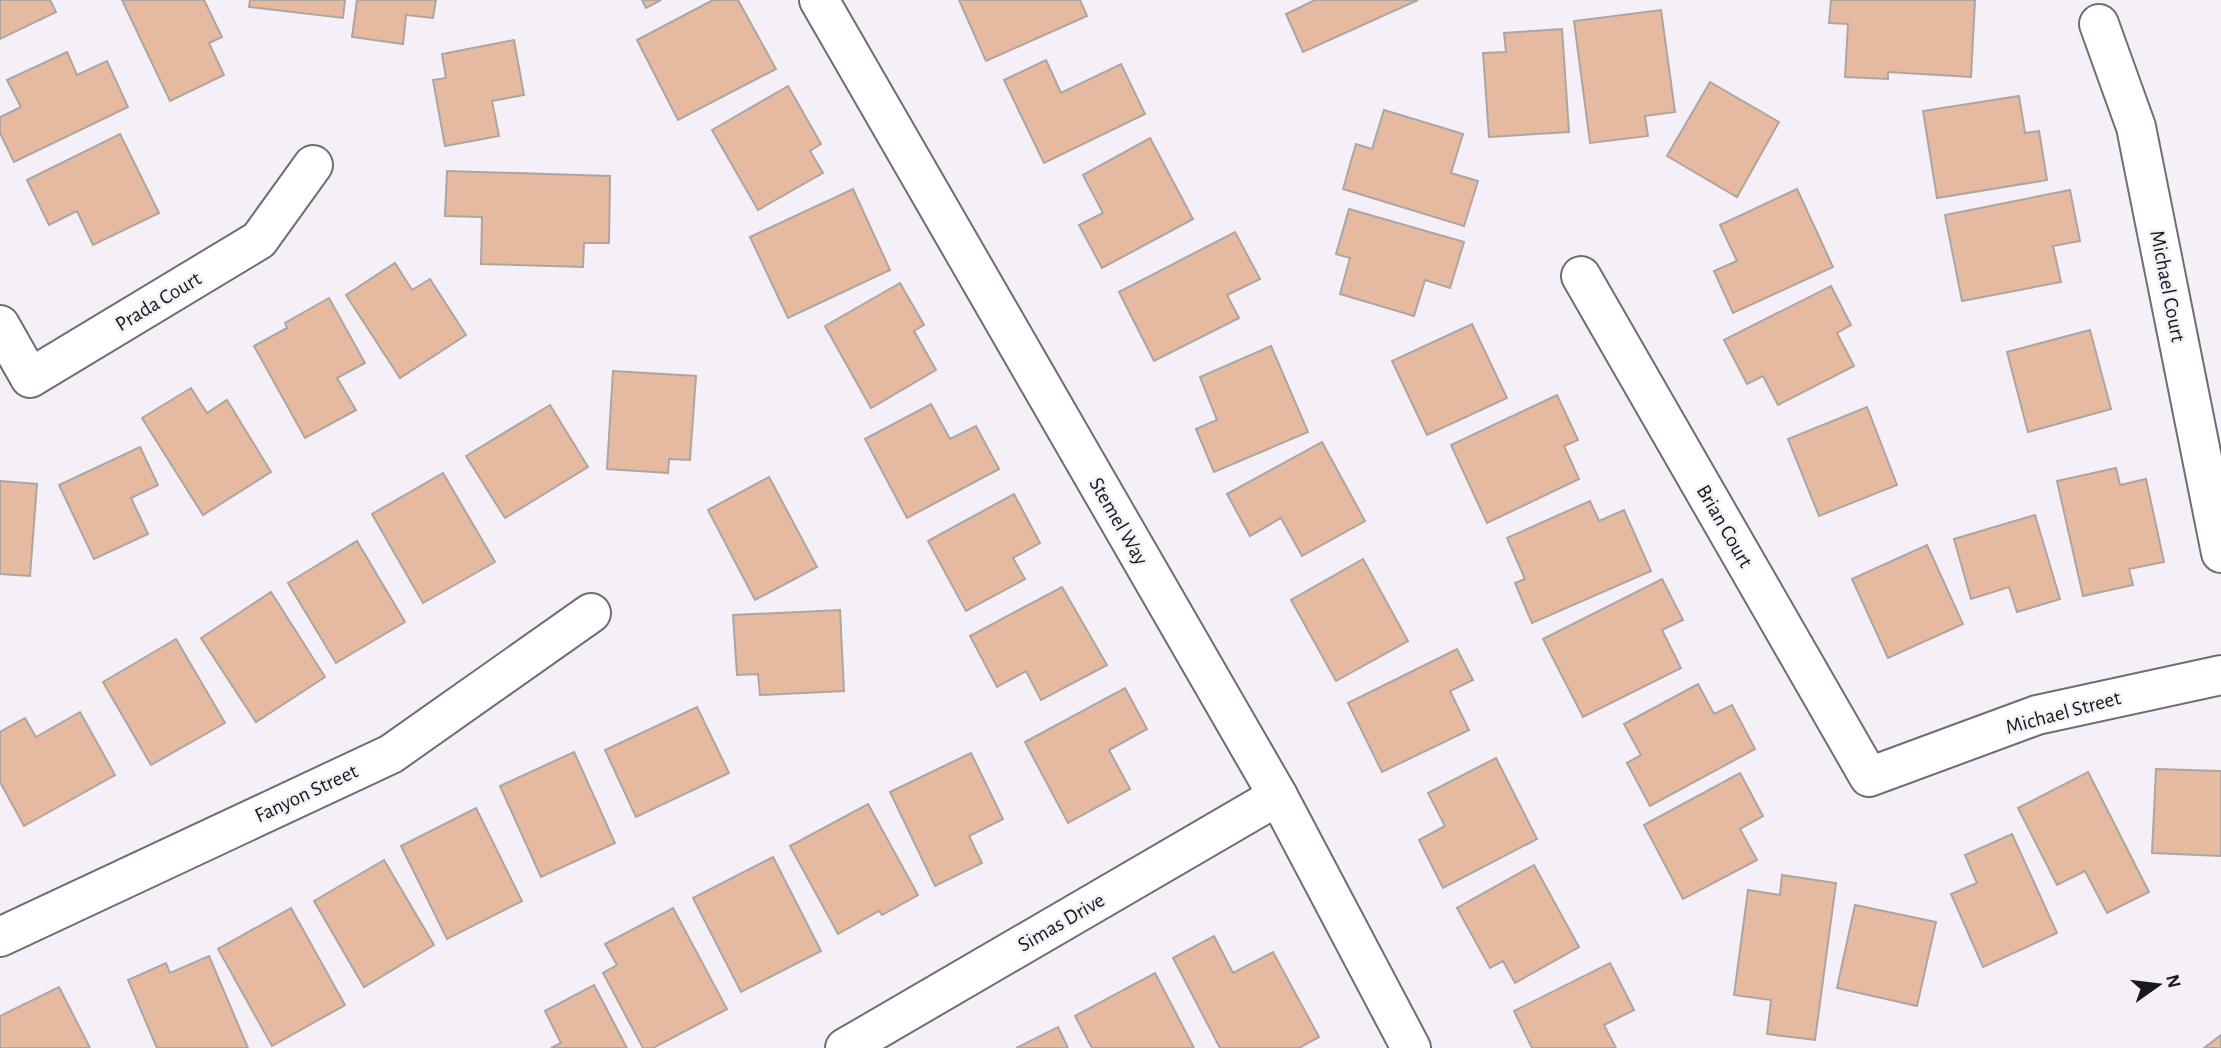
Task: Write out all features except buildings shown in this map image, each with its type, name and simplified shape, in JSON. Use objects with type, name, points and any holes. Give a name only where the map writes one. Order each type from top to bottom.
[{"type":"street","name":"Stemel Way","points":[[819,0],[1278,796],[1411,1048]]},
{"type":"street","name":"Michael Court","points":[[2099,24],[2136,127],[2221,553]]},
{"type":"street","name":"Prada Court","points":[[0,326],[30,378],[259,240],[313,165]]},
{"type":"street","name":"Brian Court","points":[[1581,276],[1869,777]]},
{"type":"street","name":"Fanyon Street","points":[[0,937],[391,754],[592,613]]},
{"type":"street","name":"Michael Street","points":[[1869,777],[2037,715],[2221,675]]},
{"type":"street","name":"Simas Drive","points":[[845,1048],[1278,796]]}]
